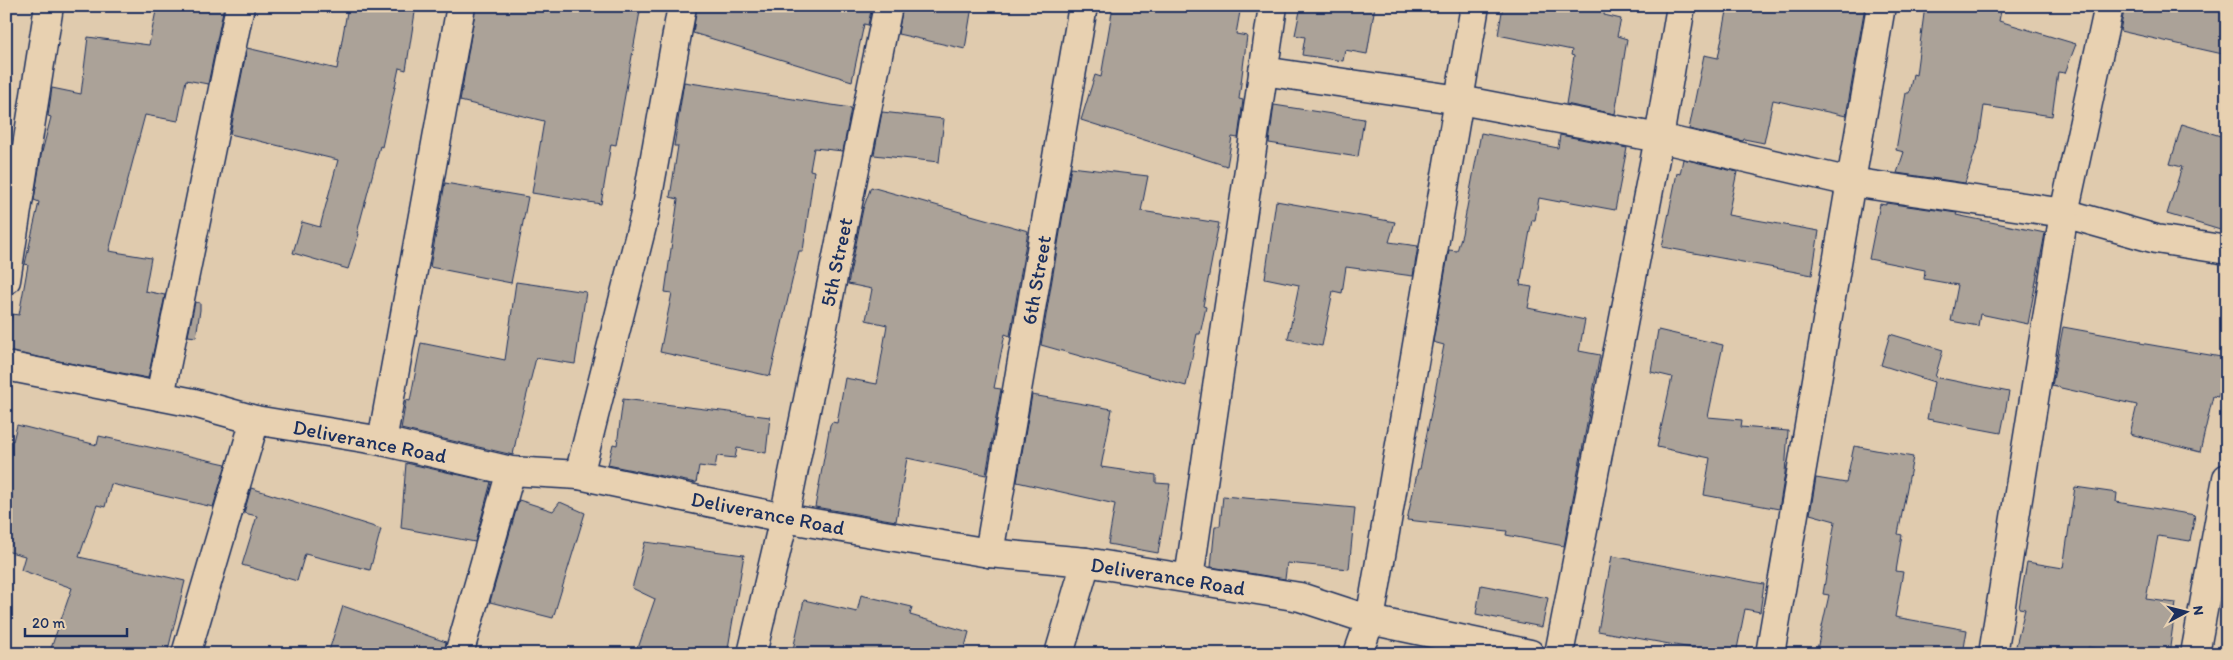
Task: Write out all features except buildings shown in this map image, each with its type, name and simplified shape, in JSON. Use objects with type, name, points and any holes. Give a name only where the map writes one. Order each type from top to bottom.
[{"type":"street","points":[[6,280],[49,6]]},
{"type":"street","points":[[160,396],[240,6]]},
{"type":"street","points":[[382,440],[461,6]]},
{"type":"street","points":[[579,475],[644,218],[682,6]]},
{"type":"street","name":"5th Street","points":[[752,654],[784,518],[888,6]]},
{"type":"street","name":"6th Street","points":[[989,553],[1083,6]]},
{"type":"street","points":[[1189,578],[1273,6]]},
{"type":"street","points":[[1358,654],[1370,620],[1475,6]]},
{"type":"street","points":[[1559,654],[1659,138],[1681,6]]},
{"type":"street","points":[[1770,654],[1881,6]]},
{"type":"street","points":[[1993,654],[2064,213],[2108,6]]},
{"type":"street","points":[[1263,70],[1460,100],[1659,138],[1851,182],[2064,213],[2156,239],[2227,250]]},
{"type":"street","name":"Deliverance Road","points":[[6,366],[194,403],[255,420],[382,440],[511,470],[579,475],[784,518],[989,553],[1086,562],[1300,597],[1370,620],[1530,654]]},
{"type":"street","points":[[186,654],[255,420]]},
{"type":"street","points":[[459,654],[511,470]]},
{"type":"street","points":[[2195,654],[2227,478]]},
{"type":"street","points":[[1059,654],[1086,562]]}]
